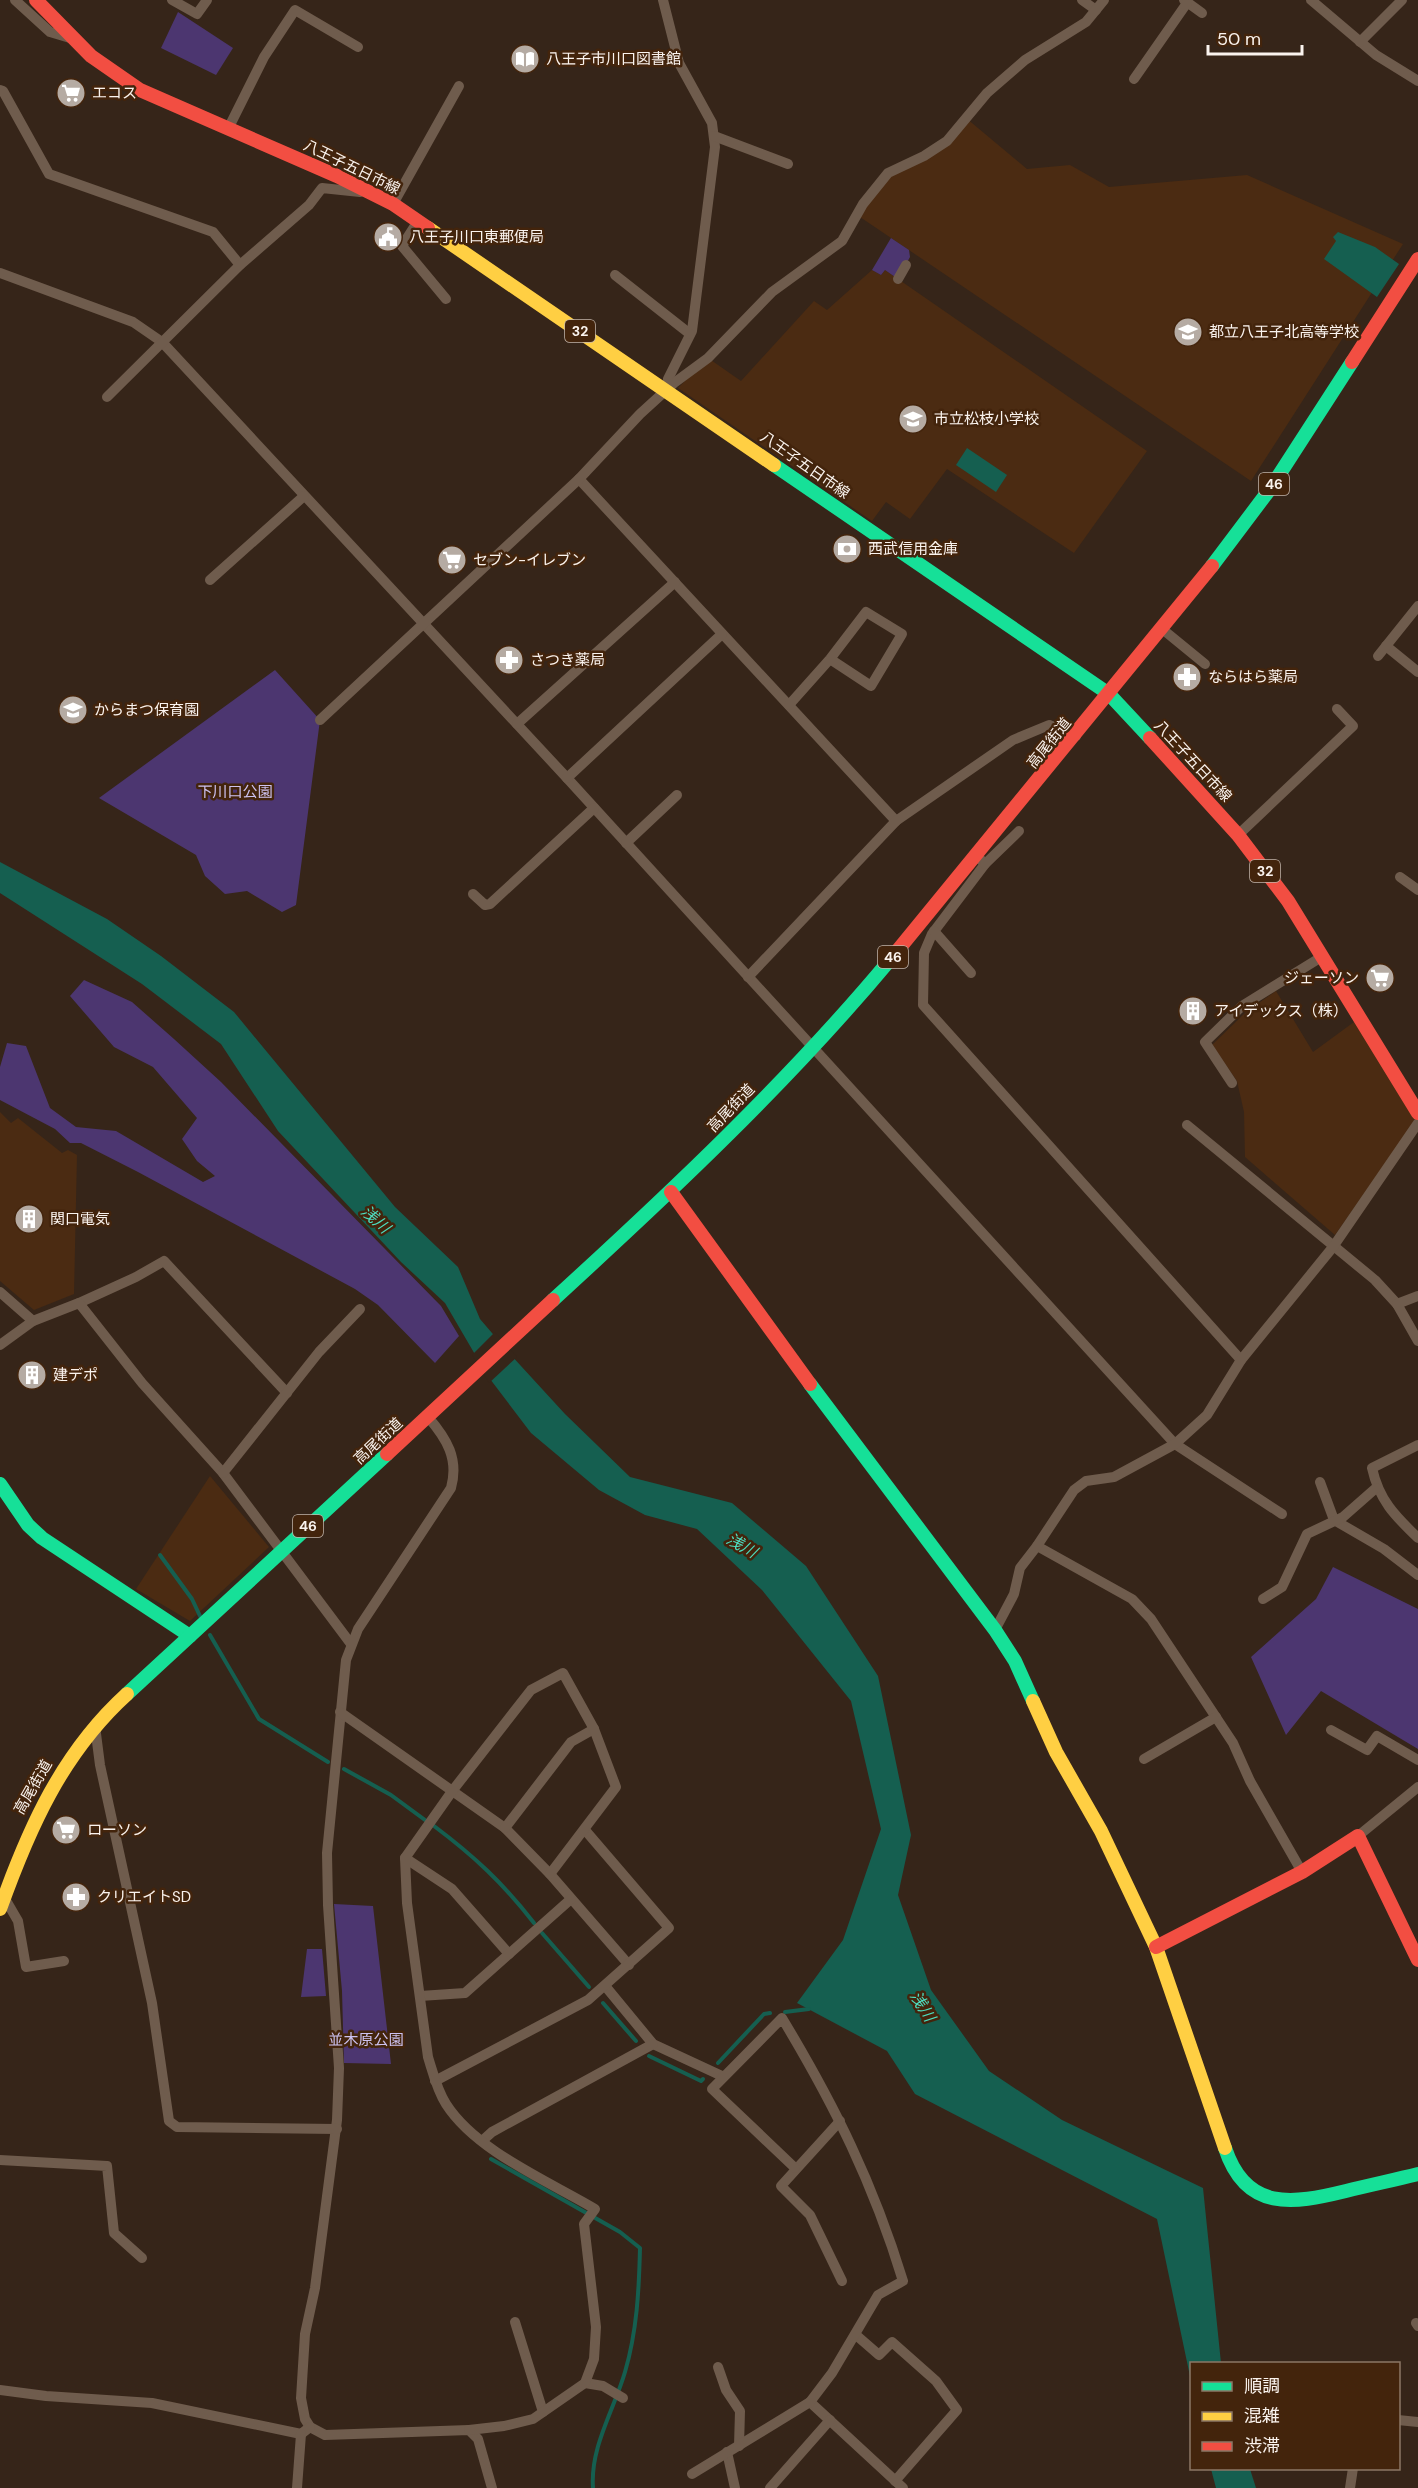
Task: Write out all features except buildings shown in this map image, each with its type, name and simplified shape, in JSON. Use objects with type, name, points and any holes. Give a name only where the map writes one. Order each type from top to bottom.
[{"type":"main road","name":"八王子五日市線","points":[[36,0],[74,39],[111,72],[140,90],[393,204],[667,389],[1109,694],[1238,835],[1288,902],[1418,1113]]},
{"type":"main road","name":"高尾街道","points":[[2,1903],[29,1827],[47,1790],[94,1726],[281,1550],[428,1418],[671,1192],[755,1105],[815,1048],[981,860],[1270,489],[1418,259]]},
{"type":"main road","points":[[671,1192],[1015,1660],[1056,1752],[1101,1831],[1156,1947],[1227,2155],[1243,2182],[1272,2200],[1288,2202],[1304,2201],[1418,2174]]},
{"type":"main road","points":[[0,1484],[28,1525],[42,1538],[190,1636]]},
{"type":"main road","points":[[1156,1947],[1302,1872],[1358,1836],[1418,1960]]},
{"type":"street","points":[[15,0],[50,32],[74,39]]},
{"type":"street","points":[[172,0],[197,14],[207,0]]},
{"type":"street","points":[[663,0],[679,63],[712,123],[715,147],[690,333],[668,379],[667,389]]},
{"type":"street","points":[[1082,0],[1096,10]]},
{"type":"street","points":[[320,720],[579,479],[667,389],[708,358],[772,292],[842,241],[863,204],[888,173],[924,156],[946,141],[987,93],[1025,60],[1086,22],[1104,0]]},
{"type":"street","points":[[1311,0],[1360,42],[1418,81]]},
{"type":"street","points":[[1360,42],[1402,0]]},
{"type":"street","points":[[1134,79],[1185,1],[1202,13]]},
{"type":"street","points":[[228,129],[264,57],[295,10],[358,47]]},
{"type":"street","points":[[393,204],[459,86]]},
{"type":"street","points":[[0,90],[3,91],[49,174],[213,232],[240,265]]},
{"type":"street","points":[[714,136],[788,164]]},
{"type":"street","points":[[107,397],[240,265],[286,227],[322,188],[372,193]]},
{"type":"street","points":[[418,221],[402,246],[446,299]]},
{"type":"street","points":[[898,279],[906,265]]},
{"type":"street","points":[[0,273],[133,322],[162,342],[567,778],[1175,1444],[1282,1514]]},
{"type":"street","points":[[615,275],[690,333]]},
{"type":"street","points":[[579,479],[896,821]]},
{"type":"street","points":[[210,580],[304,496]]},
{"type":"street","points":[[516,724],[675,582]]},
{"type":"street","points":[[1378,656],[1418,606]]},
{"type":"street","points":[[789,705],[830,659],[866,612],[902,634],[871,686],[830,659]]},
{"type":"street","points":[[1161,628],[1205,664]]},
{"type":"street","points":[[567,778],[722,634]]},
{"type":"street","points":[[1386,646],[1418,672]]},
{"type":"street","points":[[1238,835],[1353,726],[1337,709]]},
{"type":"street","points":[[748,977],[896,821],[1013,740],[1048,725],[1076,736]]},
{"type":"street","points":[[626,843],[677,795]]},
{"type":"street","points":[[473,894],[486,905],[490,904],[594,808]]},
{"type":"street","points":[[1019,831],[981,860],[934,931],[924,953],[923,1005],[1241,1360]]},
{"type":"street","points":[[1400,878],[1418,890]]},
{"type":"street","points":[[934,931],[971,973]]},
{"type":"street","points":[[1232,1083],[1205,1042],[1242,1006],[1323,956]]},
{"type":"street","points":[[995,1630],[1014,1594],[1020,1568],[1074,1490],[1086,1481],[1114,1477],[1175,1444],[1207,1415],[1241,1360],[1333,1246],[1418,1123]]},
{"type":"street","points":[[1187,1125],[1375,1280],[1397,1304],[1418,1341]]},
{"type":"street","points":[[0,1345],[33,1321],[136,1277],[164,1261],[287,1393]]},
{"type":"street","points":[[0,1292],[33,1321]]},
{"type":"street","points":[[1397,1304],[1418,1296]]},
{"type":"street","points":[[79,1303],[142,1383],[222,1473],[351,1644]]},
{"type":"street","points":[[222,1473],[319,1352],[360,1309]]},
{"type":"street","points":[[297,2488],[306,2431],[301,2398],[305,2334],[315,2288],[337,2129],[339,2068],[328,1905],[327,1853],[346,1660],[358,1629],[452,1488],[455,1467],[453,1455],[446,1441],[428,1418]]},
{"type":"street","points":[[1418,1445],[1372,1468],[1376,1488],[1388,1510],[1418,1538]]},
{"type":"street","points":[[1320,1482],[1334,1520],[1384,1549],[1418,1575]]},
{"type":"street","points":[[1263,1599],[1282,1587],[1307,1534],[1343,1517],[1376,1488]]},
{"type":"street","points":[[1037,1546],[1132,1599],[1151,1619],[1175,1652],[1233,1743],[1250,1781],[1302,1872]]},
{"type":"street","points":[[0,2390],[45,2397],[152,2403],[326,2435],[358,2436],[504,2426],[533,2419],[585,2383],[594,2359],[596,2327],[584,2224],[595,2209],[482,2141],[446,2104],[435,2081],[428,2057],[407,1903],[405,1857],[453,1790],[531,1690],[563,1673],[594,1729],[616,1788],[550,1874]]},
{"type":"street","points":[[340,1712],[505,1828],[550,1874],[629,1965]]},
{"type":"street","points":[[1144,1759],[1216,1717]]},
{"type":"street","points":[[94,1726],[100,1765],[152,2004],[169,2121],[177,2127],[337,2129]]},
{"type":"street","points":[[505,1828],[571,1742],[594,1729]]},
{"type":"street","points":[[1331,1730],[1367,1750],[1377,1736],[1418,1760]]},
{"type":"street","points":[[1358,1836],[1418,1787]]},
{"type":"street","points":[[435,2081],[588,2000],[606,1987],[669,1928],[585,1830]]},
{"type":"street","points":[[405,1857],[452,1889],[509,1954]]},
{"type":"street","points":[[420,1996],[465,1993],[571,1899]]},
{"type":"street","points":[[2,1903],[18,1921],[26,1966],[64,1961]]},
{"type":"street","points":[[606,1987],[653,2044],[722,2076]]},
{"type":"street","points":[[692,2474],[810,2402],[856,2335],[878,2295],[903,2281],[883,2216],[840,2121],[782,2018],[722,2076],[712,2089],[795,2168]]},
{"type":"street","points":[[482,2141],[492,2132],[653,2044]]},
{"type":"street","points":[[840,2121],[781,2186],[810,2215],[842,2281]]},
{"type":"street","points":[[0,2160],[107,2166],[114,2233],[142,2258]]},
{"type":"street","points":[[515,2322],[543,2412]]},
{"type":"street","points":[[810,2402],[899,2484],[957,2410],[936,2381],[892,2342],[879,2355],[856,2335]]},
{"type":"street","points":[[718,2367],[726,2390],[740,2411],[739,2445]]},
{"type":"street","points":[[585,2383],[603,2386],[623,2398]]},
{"type":"street","points":[[770,2488],[830,2420]]},
{"type":"street","points":[[1400,2421],[1418,2422]]},
{"type":"street","points":[[469,2430],[478,2439],[492,2488]]},
{"type":"street","points":[[728,2452],[735,2488]]},
{"type":"street","points":[[1350,2488],[1353,2470]]},
{"type":"shaded area","name":"都立八王子北高等学校","points":[[966,118],[1027,169],[1070,165],[1109,187],[1247,175],[1403,244],[1251,481],[857,215],[888,173],[924,156]]},
{"type":"shaded area","name":"市立松枝小学校","points":[[872,270],[881,275],[885,270],[1147,451],[1074,553],[947,469],[910,519],[886,502],[872,521],[678,388],[708,358],[741,381],[814,301],[827,310]]},
{"type":"shaded area","points":[[1276,991],[1313,1052],[1354,1022],[1415,1121],[1335,1235],[1245,1157],[1244,1112],[1237,1081],[1212,1045],[1246,1012]]},
{"type":"shaded area","points":[[0,1112],[11,1123],[18,1118],[62,1153],[68,1150],[77,1155],[74,1294],[34,1310],[0,1281]]},
{"type":"shaded area","points":[[210,1476],[269,1547],[190,1621],[136,1589]]},
{"type":"green space","points":[[178,12],[233,48],[216,75],[161,48]]},
{"type":"green space","points":[[891,238],[909,250],[910,257],[898,279],[885,270],[881,275],[872,270]]},
{"type":"green space","name":"下川口公園","points":[[275,670],[320,720],[296,905],[282,912],[247,891],[225,894],[205,876],[196,855],[99,798]]},
{"type":"green space","points":[[84,980],[132,1002],[174,1039],[221,1082],[441,1306],[459,1336],[435,1363],[378,1305],[355,1289],[138,1172],[81,1143],[70,1143],[55,1129],[0,1100],[0,1067],[7,1043],[26,1046],[50,1108],[76,1127],[116,1131],[203,1182],[215,1176],[197,1161],[182,1139],[197,1118],[153,1067],[114,1047],[70,996]]},
{"type":"green space","points":[[1333,1567],[1418,1609],[1418,1749],[1321,1691],[1286,1735],[1251,1657],[1316,1599]]},
{"type":"green space","name":"並木原公園","points":[[334,1904],[373,1906],[391,2064],[344,2063],[342,1991]]},
{"type":"green space","points":[[307,1949],[322,1949],[326,1996],[301,1997]]},
{"type":"water","points":[[1338,232],[1375,247],[1399,264],[1377,297],[1324,259],[1336,241],[1333,237]]},
{"type":"water","points":[[967,448],[1007,475],[996,492],[956,465]]},
{"type":"water","name":"浅川","points":[[0,862],[107,919],[161,956],[234,1012],[395,1207],[458,1267],[480,1319],[565,1414],[630,1477],[732,1503],[806,1566],[878,1676],[911,1835],[898,1895],[931,1990],[989,2071],[1062,2120],[1203,2188],[1221,2362],[1190,2362],[1190,2376],[1157,2219],[915,2094],[887,2051],[797,2003],[843,1940],[881,1829],[851,1701],[762,1590],[697,1529],[645,1515],[599,1490],[531,1433],[487,1375],[445,1303],[401,1262],[278,1131],[221,1044],[142,984],[0,893]]},
{"type":"water","points":[[1211,2470],[1250,2470],[1256,2488],[1216,2488]]},
{"type":"pier","points":[[495,1332],[517,1357],[489,1383],[472,1355]]},
{"type":"waterway","points":[[160,1555],[192,1599],[200,1616]]},
{"type":"waterway","points":[[210,1635],[259,1719],[328,1762]]},
{"type":"waterway","points":[[344,1769],[391,1795],[425,1820]]},
{"type":"waterway","points":[[434,1826],[487,1871],[534,1923]]},
{"type":"waterway","points":[[542,1933],[589,1987]]},
{"type":"waterway","points":[[603,2003],[636,2041]]},
{"type":"waterway","points":[[785,2012],[809,2009]]},
{"type":"waterway","points":[[718,2063],[764,2014],[770,2013]]},
{"type":"waterway","points":[[649,2056],[701,2081],[703,2079]]},
{"type":"waterway","points":[[491,2159],[620,2232],[640,2248],[635,2326],[625,2372],[595,2458],[593,2488]]},
{"type":"traffic: fast","points":[[1212,566],[1270,489],[1352,362]]},
{"type":"traffic: fast","points":[[774,465],[1109,694],[1150,738]]},
{"type":"traffic: fast","points":[[553,1300],[684,1178],[769,1094],[889,961]]},
{"type":"traffic: fast","points":[[810,1384],[995,1630],[1015,1661],[1033,1701]]},
{"type":"traffic: fast","points":[[127,1694],[387,1454]]},
{"type":"traffic: fast","points":[[0,1484],[28,1525],[42,1538],[190,1636]]},
{"type":"traffic: fast","points":[[1225,2148],[1234,2169],[1245,2184],[1273,2198],[1308,2199],[1418,2174]]},
{"type":"traffic: slow","points":[[428,228],[774,465]]},
{"type":"traffic: slow","points":[[0,1909],[23,1850],[50,1793],[84,1741],[127,1694]]},
{"type":"traffic: slow","points":[[1033,1701],[1056,1752],[1101,1831],[1156,1947],[1225,2148]]},
{"type":"traffic: jam","points":[[36,0],[91,56],[140,90],[337,176],[393,204],[428,228]]},
{"type":"traffic: jam","points":[[1352,362],[1418,259]]},
{"type":"traffic: jam","points":[[889,961],[1212,566]]},
{"type":"traffic: jam","points":[[1150,738],[1238,835],[1288,901],[1418,1113]]},
{"type":"traffic: jam","points":[[671,1192],[810,1384]]},
{"type":"traffic: jam","points":[[387,1454],[553,1300]]},
{"type":"traffic: jam","points":[[1156,1947],[1302,1872],[1358,1836],[1418,1960]]},
{"type":"place","name":"八王子市川口図書館","points":[[525,59]]},
{"type":"place","name":"エコス","points":[[71,93]]},
{"type":"place","name":"八王子川口東郵便局","points":[[388,237]]},
{"type":"place","name":"都立八王子北高等学校","points":[[1188,332]]},
{"type":"place","name":"市立松枝小学校","points":[[913,419]]},
{"type":"place","name":"西武信用金庫","points":[[847,549]]},
{"type":"place","name":"セブン-イレブン","points":[[452,560]]},
{"type":"place","name":"さつき薬局","points":[[509,660]]},
{"type":"place","name":"ならはら薬局","points":[[1187,677]]},
{"type":"place","name":"からまつ保育園","points":[[73,710]]},
{"type":"place","name":"ジェーソン","points":[[1380,978]]},
{"type":"place","name":"アイデックス（株）","points":[[1193,1011]]},
{"type":"place","name":"関口電気","points":[[29,1219]]},
{"type":"place","name":"建デポ","points":[[32,1375]]},
{"type":"place","name":"ローソン","points":[[66,1830]]},
{"type":"place","name":"クリエイトSD","points":[[76,1897]]}]
